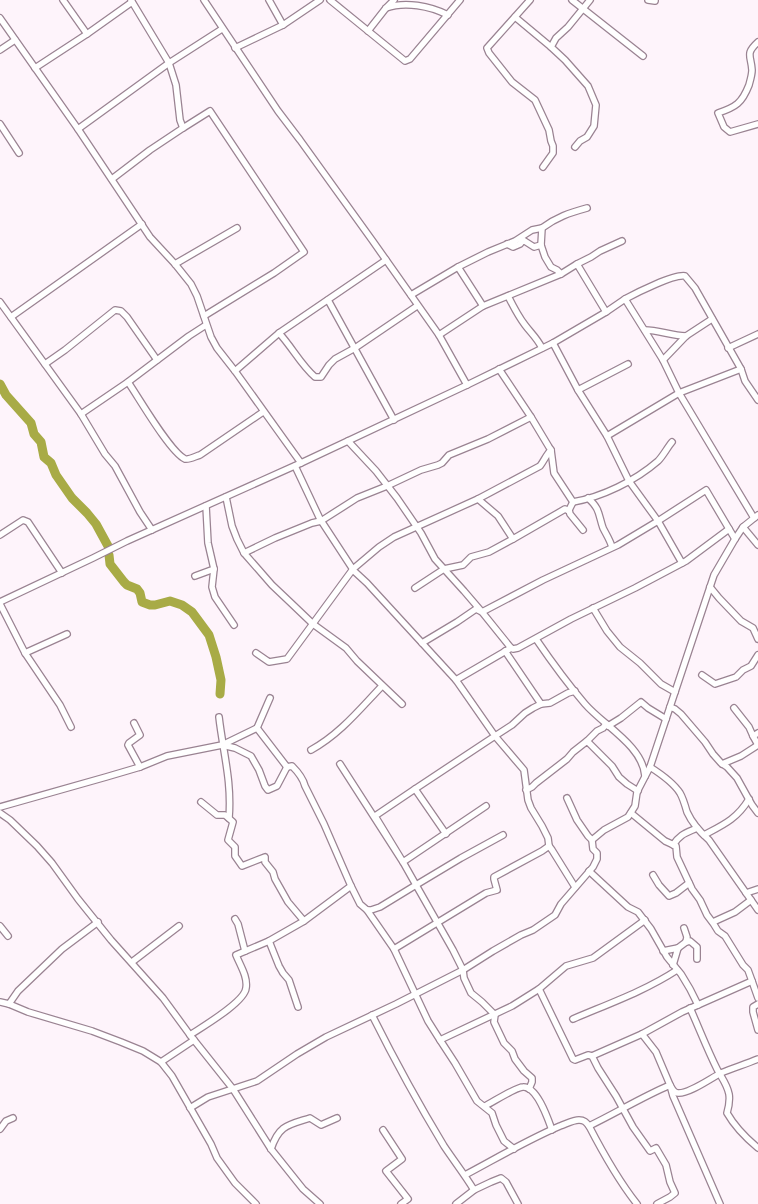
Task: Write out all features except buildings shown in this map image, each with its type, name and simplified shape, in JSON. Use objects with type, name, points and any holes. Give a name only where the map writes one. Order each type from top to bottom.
[{"type":"street","points":[[63,0],[87,34]]},
{"type":"street","points":[[204,0],[278,111],[411,295],[438,335],[467,385]]},
{"type":"street","points":[[269,0],[283,25]]},
{"type":"street","points":[[235,48],[283,25],[320,0]]},
{"type":"street","points":[[330,0],[405,61],[410,58],[460,0]]},
{"type":"street","points":[[368,31],[394,0]]},
{"type":"street","points":[[530,0],[487,47],[487,50],[512,82],[536,100],[549,130],[553,146],[553,153],[544,167]]},
{"type":"street","points":[[572,0],[644,56]]},
{"type":"street","points":[[551,47],[556,38],[568,27],[590,0]]},
{"type":"street","points":[[648,0],[655,0]]},
{"type":"street","points":[[35,68],[87,34],[131,1],[169,62],[176,85],[180,120],[183,128]]},
{"type":"street","points":[[386,8],[400,4],[435,9],[448,14]]},
{"type":"street","points":[[515,17],[566,60],[588,86],[596,105],[594,126],[587,137],[580,141],[576,147]]},
{"type":"street","points":[[0,18],[78,129],[150,237],[191,284],[197,296],[206,325],[217,348],[236,371],[298,464],[321,521],[353,570],[456,680],[495,736],[524,770],[530,808],[542,826],[548,838],[549,846],[575,887]]},
{"type":"street","points":[[78,129],[169,62],[222,29]]},
{"type":"street","points":[[0,50],[15,40]]},
{"type":"street","points":[[758,42],[751,48],[749,55],[752,70],[745,96],[741,102],[729,110],[718,113],[724,127],[730,132],[758,124]]},
{"type":"street","points":[[112,179],[150,150],[210,111],[304,252],[274,273],[204,316]]},
{"type":"street","points":[[0,124],[19,153]]},
{"type":"street","points":[[411,295],[458,267],[516,241],[532,230],[542,228],[561,216],[587,208]]},
{"type":"street","points":[[11,317],[142,224]]},
{"type":"street","points":[[175,264],[237,228]]},
{"type":"street","points":[[542,228],[541,245],[551,267],[561,274]]},
{"type":"street","points":[[507,244],[513,247],[520,244],[523,240],[534,247],[541,245]]},
{"type":"street","points":[[438,335],[483,306],[561,274],[600,251],[622,241]]},
{"type":"street","points":[[236,371],[279,333],[386,260]]},
{"type":"street","points":[[577,264],[606,312]]},
{"type":"street","points":[[458,267],[483,306]]},
{"type":"street","points":[[71,727],[60,706],[25,653],[0,603],[114,547],[467,385],[542,348],[644,289],[674,277],[685,276],[694,288],[745,381],[758,400]]},
{"type":"street","points":[[508,296],[516,312],[537,338],[542,348]]},
{"type":"street","points":[[592,840],[604,830],[628,817],[636,806],[638,791],[666,719],[714,575],[743,527],[756,516],[679,394],[663,360],[625,299]]},
{"type":"street","points":[[328,300],[394,420]]},
{"type":"street","points":[[0,302],[81,414],[105,454],[115,466],[152,530]]},
{"type":"street","points":[[279,333],[315,377],[321,376],[335,359],[355,348],[417,306]]},
{"type":"street","points":[[45,364],[115,310],[121,311],[127,318],[157,360]]},
{"type":"street","points":[[663,360],[686,336],[712,319]]},
{"type":"street","points":[[81,414],[206,325]]},
{"type":"street","points":[[645,330],[686,336]]},
{"type":"street","points":[[728,348],[758,334]]},
{"type":"street","points":[[553,342],[578,390],[607,436],[629,482],[658,521],[682,564]]},
{"type":"street","points":[[578,390],[628,364]]},
{"type":"street","points":[[499,369],[531,417],[550,450],[554,473],[573,502]]},
{"type":"street","points":[[607,436],[679,394],[740,369]]},
{"type":"street","points":[[128,382],[162,434],[185,459],[200,455],[263,412]]},
{"type":"street","points":[[244,553],[275,538],[321,521],[357,498],[421,470],[438,466],[449,455],[488,439],[531,417]]},
{"type":"street","points":[[348,441],[376,471],[397,498],[435,559],[482,612],[508,649],[541,704]]},
{"type":"street","points":[[573,502],[593,498],[629,482],[659,460],[672,442]]},
{"type":"street","points":[[256,653],[269,662],[287,659],[353,570],[385,542],[478,499],[540,466],[550,450]]},
{"type":"street","points":[[482,612],[542,580],[612,547],[658,521],[706,490],[735,539]]},
{"type":"street","points":[[226,497],[232,526],[244,553],[272,584],[313,624],[346,648],[402,704]]},
{"type":"street","points":[[588,498],[600,514],[604,530],[612,547]]},
{"type":"street","points":[[478,499],[498,516],[513,539]]},
{"type":"street","points":[[569,511],[573,502]]},
{"type":"street","points":[[206,506],[208,543],[214,569],[212,587],[215,597],[234,625]]},
{"type":"street","points":[[415,588],[444,569],[463,565],[471,557],[489,552],[565,509],[569,511],[583,530]]},
{"type":"street","points":[[0,535],[24,520],[28,522],[62,573]]},
{"type":"street","points":[[743,527],[758,545]]},
{"type":"street","points":[[456,680],[508,649],[518,648],[571,619],[682,564],[729,529]]},
{"type":"street","points":[[195,576],[214,569]]},
{"type":"street","points":[[710,587],[741,621],[753,628],[758,639]]},
{"type":"street","points":[[593,608],[607,631],[620,647],[640,663],[661,684],[675,692]]},
{"type":"street","points":[[422,644],[476,609],[482,612]]},
{"type":"street","points":[[25,653],[67,634]]},
{"type":"street","points":[[536,639],[591,710],[620,735],[636,755],[644,769],[645,777]]},
{"type":"street","points":[[702,675],[715,684],[724,680],[728,681],[736,678],[743,670],[751,666],[753,660],[758,655]]},
{"type":"street","points":[[310,750],[326,741],[345,725],[382,686]]},
{"type":"street","points":[[495,1015],[471,993],[464,978],[463,970],[453,950],[375,816],[512,725],[533,708],[541,704],[550,703],[575,691]]},
{"type":"street","points":[[0,808],[168,756],[222,745],[257,728],[270,698]]},
{"type":"street","points":[[526,790],[566,759],[597,731],[621,718],[641,702],[666,719]]},
{"type":"street","points":[[670,707],[681,714],[713,754],[737,778],[749,800],[755,805],[758,813]]},
{"type":"street","points":[[722,764],[741,756],[758,745],[755,734],[734,708]]},
{"type":"street","points":[[219,717],[230,787],[229,818]]},
{"type":"street","points":[[134,723],[140,735],[128,743],[128,745],[140,766]]},
{"type":"street","points":[[257,728],[287,766],[292,766],[301,775],[304,786],[324,824],[360,904],[367,910],[394,949],[428,1021],[477,1101],[492,1113],[504,1141],[514,1149]]},
{"type":"street","points":[[587,741],[612,766],[619,777],[638,791]]},
{"type":"street","points":[[222,745],[235,748],[251,756],[268,790],[277,786],[287,766]]},
{"type":"street","points":[[636,755],[650,764],[677,789],[690,818],[709,840],[758,910]]},
{"type":"street","points":[[340,764],[402,862]]},
{"type":"street","points":[[415,789],[446,834]]},
{"type":"street","points":[[190,1108],[208,1097],[257,1081],[318,1042],[463,970],[521,935],[533,930],[555,915],[561,904],[597,859],[597,853],[593,849],[592,840],[566,798]]},
{"type":"street","points":[[704,835],[728,823],[749,800]]},
{"type":"street","points":[[201,802],[217,815],[225,815],[233,822],[228,840],[235,847],[235,856],[242,866],[265,856],[265,862],[273,872],[288,902],[304,921]]},
{"type":"street","points":[[402,862],[486,806]]},
{"type":"street","points":[[0,813],[10,820],[52,863],[98,922],[163,998],[192,1038],[233,1088],[271,1149],[303,1188],[320,1204]]},
{"type":"street","points":[[631,813],[654,833],[676,846],[678,857],[692,889],[718,931],[730,943],[748,970],[758,998]]},
{"type":"street","points":[[673,845],[677,838],[697,828]]},
{"type":"street","points":[[367,910],[373,910],[503,835]]},
{"type":"street","points":[[394,949],[486,893],[497,890],[494,877],[549,846]]},
{"type":"street","points":[[589,871],[645,920],[652,929],[663,951],[690,989],[698,1005]]},
{"type":"street","points":[[653,874],[659,885],[669,896],[689,883]]},
{"type":"street","points":[[161,1062],[243,996],[247,990],[246,980],[236,955],[269,941],[304,921],[351,886]]},
{"type":"street","points":[[746,893],[758,889]]},
{"type":"street","points":[[713,922],[735,912],[751,900]]},
{"type":"street","points":[[235,919],[245,951]]},
{"type":"street","points":[[440,1040],[512,1006],[539,989],[566,966],[593,958],[645,920]]},
{"type":"street","points":[[8,1004],[18,991],[62,949],[98,922]]},
{"type":"street","points":[[0,926],[8,936]]},
{"type":"street","points":[[132,962],[179,926]]},
{"type":"street","points":[[684,928],[687,937],[686,942]]},
{"type":"street","points":[[269,941],[279,966],[289,980],[298,1007]]},
{"type":"street","points":[[663,951],[678,948],[690,941],[697,946],[697,959]]},
{"type":"street","points":[[573,1019],[662,980],[675,967],[678,948]]},
{"type":"street","points":[[539,989],[575,1060],[588,1055],[592,1056],[642,1034],[690,1008],[752,981]]},
{"type":"street","points":[[0,1002],[127,1044],[161,1062],[172,1076],[217,1158],[235,1183],[256,1204]]},
{"type":"street","points":[[758,1004],[753,1007],[752,1012],[758,1030]]},
{"type":"street","points":[[690,1008],[729,1093],[728,1113],[733,1123],[758,1148]]},
{"type":"street","points":[[372,1015],[407,1082],[474,1190]]},
{"type":"street","points":[[495,1015],[494,1022],[504,1043],[532,1078],[529,1089]]},
{"type":"street","points":[[642,1034],[656,1052],[720,1204]]},
{"type":"street","points":[[592,1056],[633,1127],[650,1151],[656,1148],[666,1165],[675,1193],[657,1204]]},
{"type":"street","points":[[670,1085],[674,1091],[682,1092],[702,1085],[719,1074],[758,1059]]},
{"type":"street","points":[[589,1126],[670,1085]]},
{"type":"street","points":[[485,1106],[526,1086],[534,1092],[552,1130]]},
{"type":"street","points":[[0,1129],[6,1121],[13,1118]]},
{"type":"street","points":[[271,1149],[274,1139],[283,1128],[310,1118],[321,1125],[337,1118]]},
{"type":"street","points":[[466,1175],[552,1130],[575,1120],[583,1120],[589,1126],[614,1173],[637,1204]]},
{"type":"street","points":[[383,1130],[402,1159],[386,1171],[408,1199],[401,1204]]},
{"type":"street","points":[[503,1155],[504,1141]]},
{"type":"street","points":[[456,1204],[474,1190],[501,1178],[506,1182],[518,1204]]},
{"type":"waterway","points":[[0,384],[6,395],[31,423],[34,434],[41,442],[44,457],[51,463],[56,475],[72,498],[96,524],[108,546]]},
{"type":"waterway","points":[[109,555],[110,564],[127,585],[137,589],[142,602],[155,605],[170,601],[182,605],[192,612],[209,635],[221,680],[220,694]]}]
